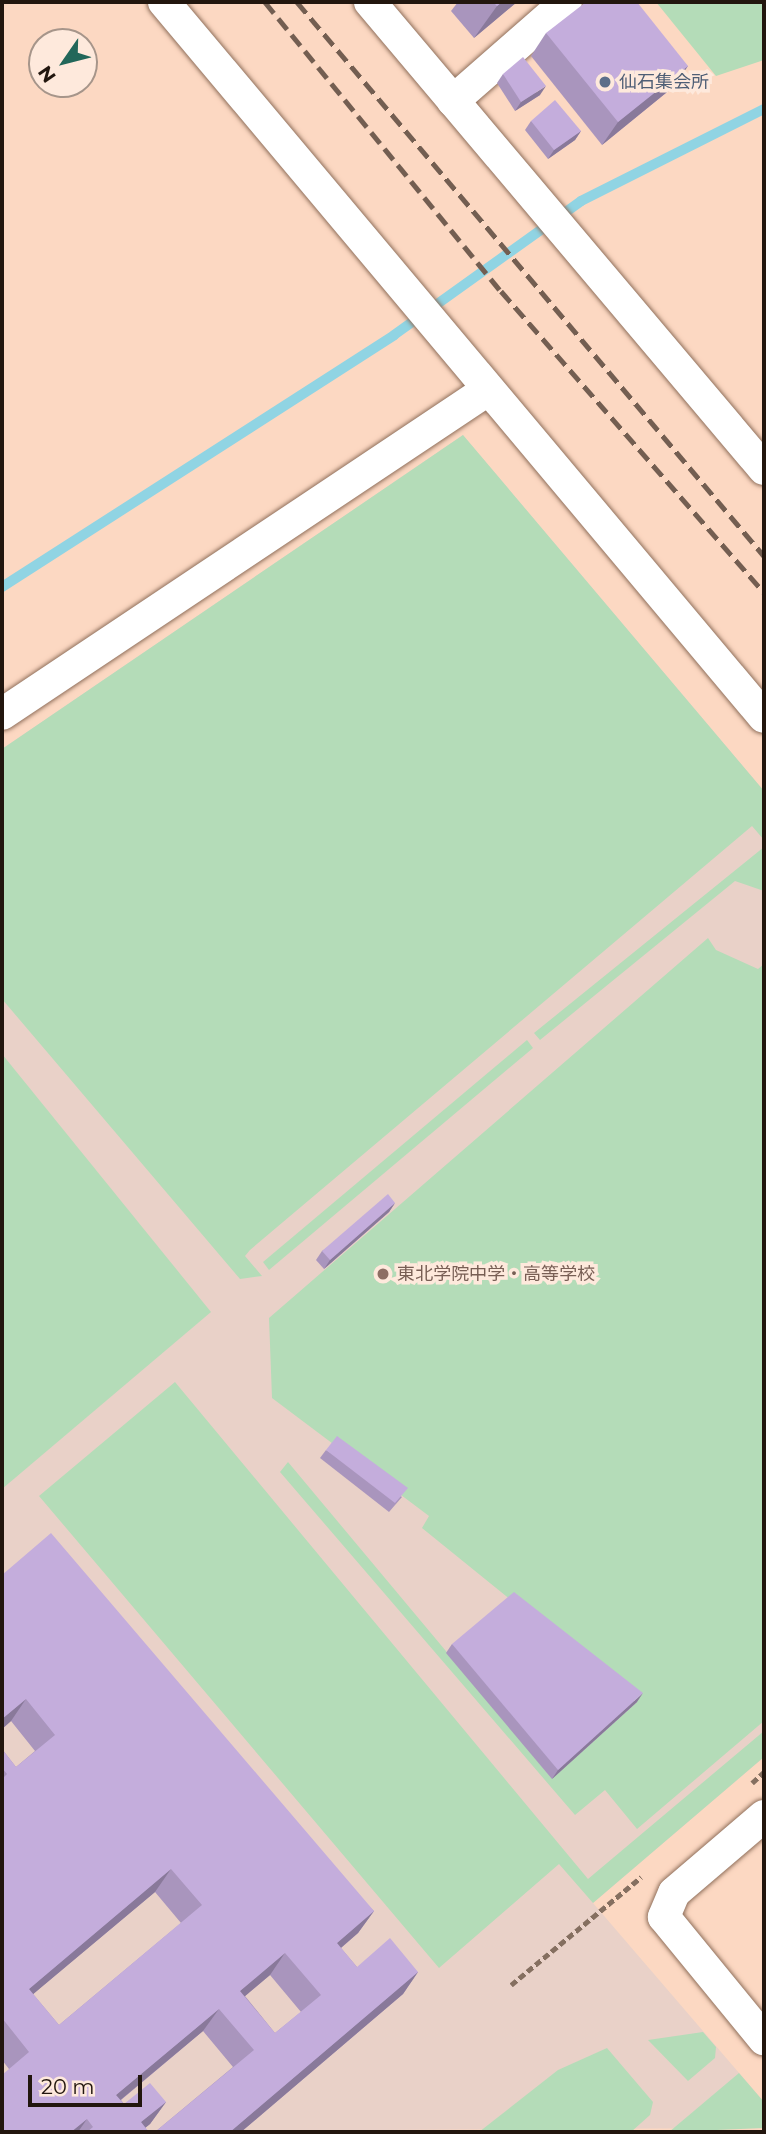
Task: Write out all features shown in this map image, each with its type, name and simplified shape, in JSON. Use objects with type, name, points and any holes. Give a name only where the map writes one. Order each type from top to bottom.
[{"type":"street","points":[[164,2],[486,390],[764,717]]},
{"type":"street","points":[[370,2],[764,469]]},
{"type":"street","points":[[453,101],[566,2]]},
{"type":"street","points":[[2,714],[486,390]]},
{"type":"street","points":[[764,1816],[674,1893],[664,1917],[764,2039]]},
{"type":"shaded area","name":"東北学院中学・高等学校","points":[[463,435],[764,791],[764,1757],[593,1903],[764,2102],[764,2128],[2,2132],[2,749]]},
{"type":"green space","points":[[656,2],[764,2],[764,60],[716,76]]},
{"type":"green space","points":[[463,435],[764,791],[764,840],[752,826],[250,1250],[245,1256],[262,1276],[240,1279],[2,999],[2,749]]},
{"type":"green space","points":[[764,847],[764,891],[735,881],[540,1040],[534,1033]]},
{"type":"green space","points":[[708,938],[716,950],[758,969],[764,964],[764,1721],[637,1829],[605,1790],[575,1815],[280,1472],[288,1462],[552,1778],[637,1702],[422,1528],[429,1516],[272,1398],[269,1318]]},
{"type":"green space","points":[[527,1040],[533,1048],[269,1270],[263,1262]]},
{"type":"green space","points":[[2,1054],[211,1312],[2,1489]]},
{"type":"green space","points":[[175,1382],[588,1879],[764,1731],[764,1757],[593,1903],[559,1864],[439,1968],[39,1496]]},
{"type":"green space","points":[[703,2032],[716,2047],[715,2058],[688,2081],[648,2040]]},
{"type":"green space","points":[[607,2048],[653,2102],[650,2115],[631,2132],[479,2132],[558,2070]]},
{"type":"green space","points":[[739,2073],[764,2102],[764,2128],[669,2132]]},
{"type":"building","points":[[586,2],[637,2],[688,66],[618,122],[546,33]]},
{"type":"building","points":[[523,57],[546,86],[521,102],[503,74]]},
{"type":"building","points":[[555,100],[581,131],[554,150],[531,121]]},
{"type":"building","points":[[388,1194],[395,1203],[330,1260],[322,1251]]},
{"type":"building","points":[[337,1436],[408,1488],[395,1503],[326,1450]]},
{"type":"building","points":[[51,1533],[374,1911],[337,1943],[357,1967],[390,1938],[418,1972],[230,2132],[155,2132],[254,2050],[219,2009],[116,2095],[124,2104],[150,2083],[166,2102],[141,2122],[149,2132],[87,2132],[93,2127],[87,2119],[71,2132],[2,2132],[2,2075],[29,2052],[2,2018],[2,1779],[7,1774],[2,1768],[2,1749],[16,1767],[55,1735],[26,1699],[2,1719],[2,1575]],"holes":[[[171,1869],[202,1905],[59,2025],[29,1989]],[[285,1953],[321,1995],[275,2033],[240,1991]]]},
{"type":"building","points":[[514,1592],[643,1693],[558,1770],[452,1644]]},
{"type":"waterway","points":[[2,587],[394,335],[581,201],[764,109]]},
{"type":"railway","points":[[265,2],[501,291],[764,593]]},
{"type":"railway","points":[[297,2],[764,556]]},
{"type":"place","name":"仙石集会所","points":[[605,82]]},
{"type":"place","name":"東北学院中学・高等学校","points":[[383,1274]]}]
